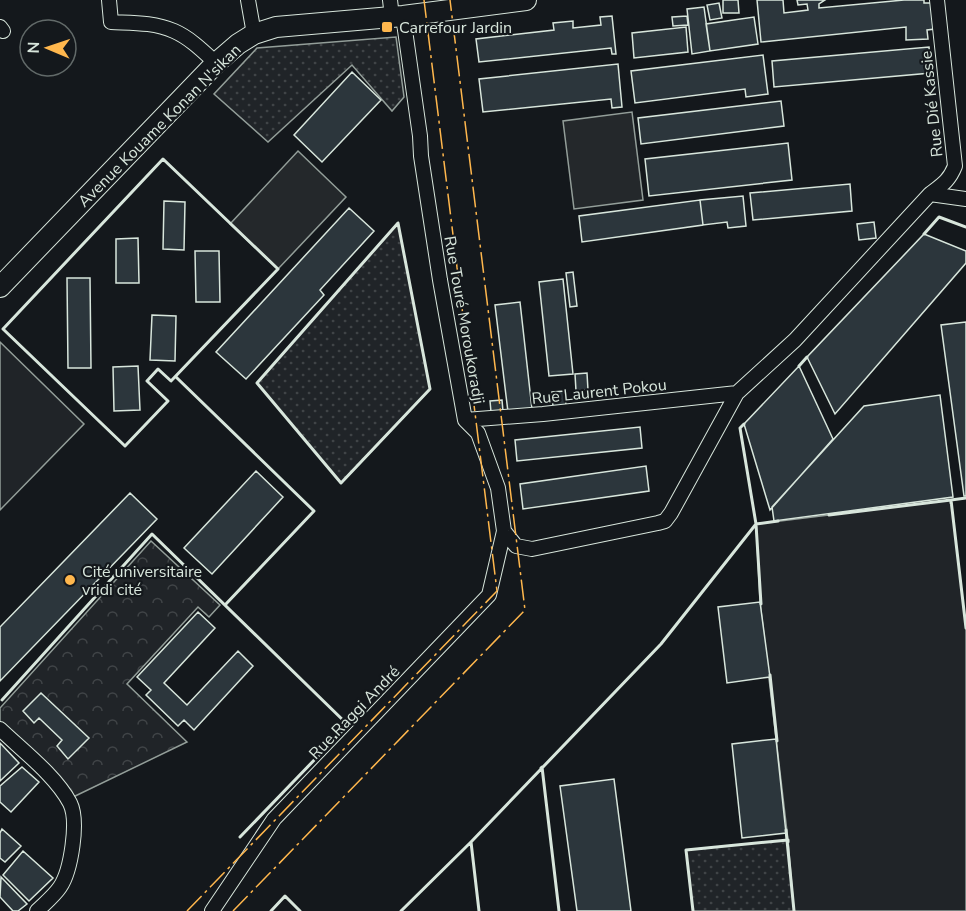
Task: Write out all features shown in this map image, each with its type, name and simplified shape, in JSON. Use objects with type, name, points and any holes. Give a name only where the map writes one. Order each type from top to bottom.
[{"type":"street","points":[[109,0],[111,22],[151,24],[174,31],[190,40],[216,63]]},
{"type":"street","points":[[248,0],[254,34]]},
{"type":"street","name":"Avenue Kouame Konan N'sikan","points":[[0,287],[216,63],[254,34],[276,27],[395,11],[526,0]]},
{"type":"street","name":"Rue Dié Kassie","points":[[930,194],[945,183],[955,166],[936,0]]},
{"type":"street","name":"Rue Touré Moroukoradji","points":[[395,11],[465,420],[478,433],[487,453],[498,489],[504,531]]},
{"type":"street","points":[[504,531],[516,546],[532,549],[665,520],[737,393],[795,340],[930,194],[966,199]]},
{"type":"street","name":"Rue Laurent Pokou","points":[[465,420],[554,413],[737,393]]},
{"type":"street","name":"Rue Raggi André","points":[[212,911],[274,819],[489,595],[504,531]]},
{"type":"street","points":[[0,729],[53,780],[71,804],[74,829],[68,871],[59,888],[38,911]]},
{"type":"green space","points":[[396,37],[404,97],[392,111],[352,65],[268,142],[214,94],[257,48]]},
{"type":"green space","points":[[398,223],[430,389],[341,483],[257,383]]},
{"type":"green space","points":[[0,342],[84,424],[0,510]]},
{"type":"green space","points":[[951,500],[966,628],[966,911],[794,911],[788,840],[760,602],[756,524]]},
{"type":"green space","points":[[151,541],[220,605],[209,617],[198,607],[127,684],[187,742],[69,799],[0,723],[0,708]]},
{"type":"green space","points":[[788,840],[794,911],[693,911],[686,850]]},
{"type":"shaded area","points":[[632,112],[643,200],[574,209],[563,121]]},
{"type":"shaded area","points":[[298,151],[346,197],[278,269],[230,224]]},
{"type":"building","points":[[723,0],[738,0],[739,13],[723,13]]},
{"type":"building","points":[[757,0],[783,0],[784,13],[808,10],[807,4],[798,5],[797,0],[825,0],[819,4],[819,8],[924,0],[924,3],[933,3],[935,29],[927,30],[928,39],[906,40],[906,27],[761,42]]},
{"type":"building","points":[[719,3],[722,18],[710,20],[707,5]]},
{"type":"building","points":[[704,7],[710,51],[692,54],[687,9]]},
{"type":"building","points":[[612,16],[616,54],[612,54],[611,48],[479,62],[476,39],[554,30],[553,23],[573,21],[573,28],[601,25],[600,17]]},
{"type":"building","points":[[687,16],[688,25],[673,26],[672,17]]},
{"type":"building","points":[[754,17],[758,44],[710,51],[706,24]]},
{"type":"building","points":[[686,27],[688,52],[634,58],[632,33]]},
{"type":"building","points":[[929,47],[931,73],[774,87],[772,61]]},
{"type":"building","points":[[763,55],[768,94],[746,97],[745,89],[635,103],[631,71]]},
{"type":"building","points":[[618,64],[622,107],[612,108],[611,99],[483,112],[479,79]]},
{"type":"building","points":[[352,72],[381,100],[322,162],[294,135]]},
{"type":"building","points":[[781,101],[784,126],[641,144],[638,118]]},
{"type":"building","points":[[788,143],[792,180],[649,196],[645,159]]},
{"type":"building","points":[[850,184],[852,211],[753,220],[750,193]]},
{"type":"building","points":[[743,196],[746,226],[728,228],[727,222],[703,225],[700,200]]},
{"type":"building","points":[[700,200],[703,225],[582,242],[579,216]]},
{"type":"building","points":[[164,201],[185,202],[184,250],[163,249]]},
{"type":"building","points":[[349,208],[374,231],[320,290],[324,295],[246,379],[216,352]]},
{"type":"building","points":[[874,222],[876,238],[859,240],[857,224]]},
{"type":"building","points":[[924,234],[966,251],[966,263],[835,414],[807,357]]},
{"type":"building","points":[[138,238],[139,283],[116,283],[116,239]]},
{"type":"building","points":[[195,251],[219,251],[220,302],[196,302]]},
{"type":"building","points":[[573,272],[577,306],[570,307],[566,273]]},
{"type":"building","points":[[67,278],[90,278],[91,368],[68,368]]},
{"type":"building","points":[[563,279],[573,374],[549,376],[539,282]]},
{"type":"building","points":[[520,302],[532,409],[508,412],[495,305]]},
{"type":"building","points":[[152,315],[176,316],[175,361],[150,360]]},
{"type":"building","points":[[966,322],[966,496],[964,496],[941,325]]},
{"type":"building","points":[[138,366],[140,410],[114,411],[113,367]]},
{"type":"building","points":[[799,366],[833,439],[770,510],[744,424]]},
{"type":"building","points":[[587,373],[588,390],[576,391],[575,374]]},
{"type":"building","points":[[565,391],[566,406],[553,407],[552,392]]},
{"type":"building","points":[[940,395],[953,497],[774,521],[772,507],[864,406]]},
{"type":"building","points":[[502,400],[503,411],[491,412],[490,401]]},
{"type":"building","points":[[640,427],[642,448],[517,461],[515,440]]},
{"type":"building","points":[[646,466],[649,491],[523,509],[520,484]]},
{"type":"building","points":[[256,471],[283,497],[212,574],[184,548]]},
{"type":"building","points":[[130,493],[157,519],[0,681],[0,627]]},
{"type":"building","points":[[760,602],[770,677],[727,683],[718,607]]},
{"type":"building","points":[[198,612],[215,628],[164,683],[187,705],[238,651],[253,666],[194,730],[184,720],[178,726],[146,695],[151,690],[137,677]]},
{"type":"building","points":[[41,693],[89,738],[68,759],[57,746],[62,740],[39,718],[34,723],[23,711]]},
{"type":"building","points":[[776,739],[786,833],[742,838],[732,744]]},
{"type":"building","points":[[0,743],[19,763],[0,781]]},
{"type":"building","points":[[22,767],[39,782],[11,812],[0,802],[0,786]]},
{"type":"building","points":[[614,779],[631,911],[577,911],[560,786]]},
{"type":"building","points":[[2,829],[21,846],[5,862],[0,858]]},
{"type":"building","points":[[23,851],[53,878],[29,901],[3,875]]},
{"type":"building","points":[[1,877],[27,904],[18,911],[13,911],[0,897]]},
{"type":"wall","points":[[163,159],[278,269],[171,381],[158,369],[147,381],[168,401],[125,446],[3,329],[163,159]]},
{"type":"wall","points":[[924,234],[939,217],[966,227]]},
{"type":"wall","points":[[398,223],[430,389],[341,483],[257,383],[398,223]]},
{"type":"wall","points":[[799,366],[807,357]]},
{"type":"wall","points":[[176,377],[314,511],[225,605]]},
{"type":"wall","points":[[401,911],[471,842],[661,644],[756,524],[740,428],[744,424]]},
{"type":"wall","points":[[951,503],[951,500],[966,498]]},
{"type":"wall","points":[[829,515],[951,500],[966,628]]},
{"type":"wall","points":[[761,604],[756,524],[778,521]]},
{"type":"wall","points":[[2,700],[152,534],[348,725],[240,837]]},
{"type":"wall","points":[[770,675],[777,741]]},
{"type":"wall","points":[[541,768],[559,911]]},
{"type":"wall","points":[[786,830],[794,911]]},
{"type":"wall","points":[[693,911],[686,850],[788,840],[788,842]]},
{"type":"wall","points":[[471,842],[479,911]]},
{"type":"wall","points":[[271,911],[285,896],[300,911]]},
{"type":"power","points":[[187,911],[497,591],[424,0]]},
{"type":"power","points":[[233,911],[525,610],[450,0]]},
{"type":"place","name":"Carrefour Jardin","points":[[387,27]]},
{"type":"place","name":"Cité universitaire vridi cité","points":[[70,580]]}]
